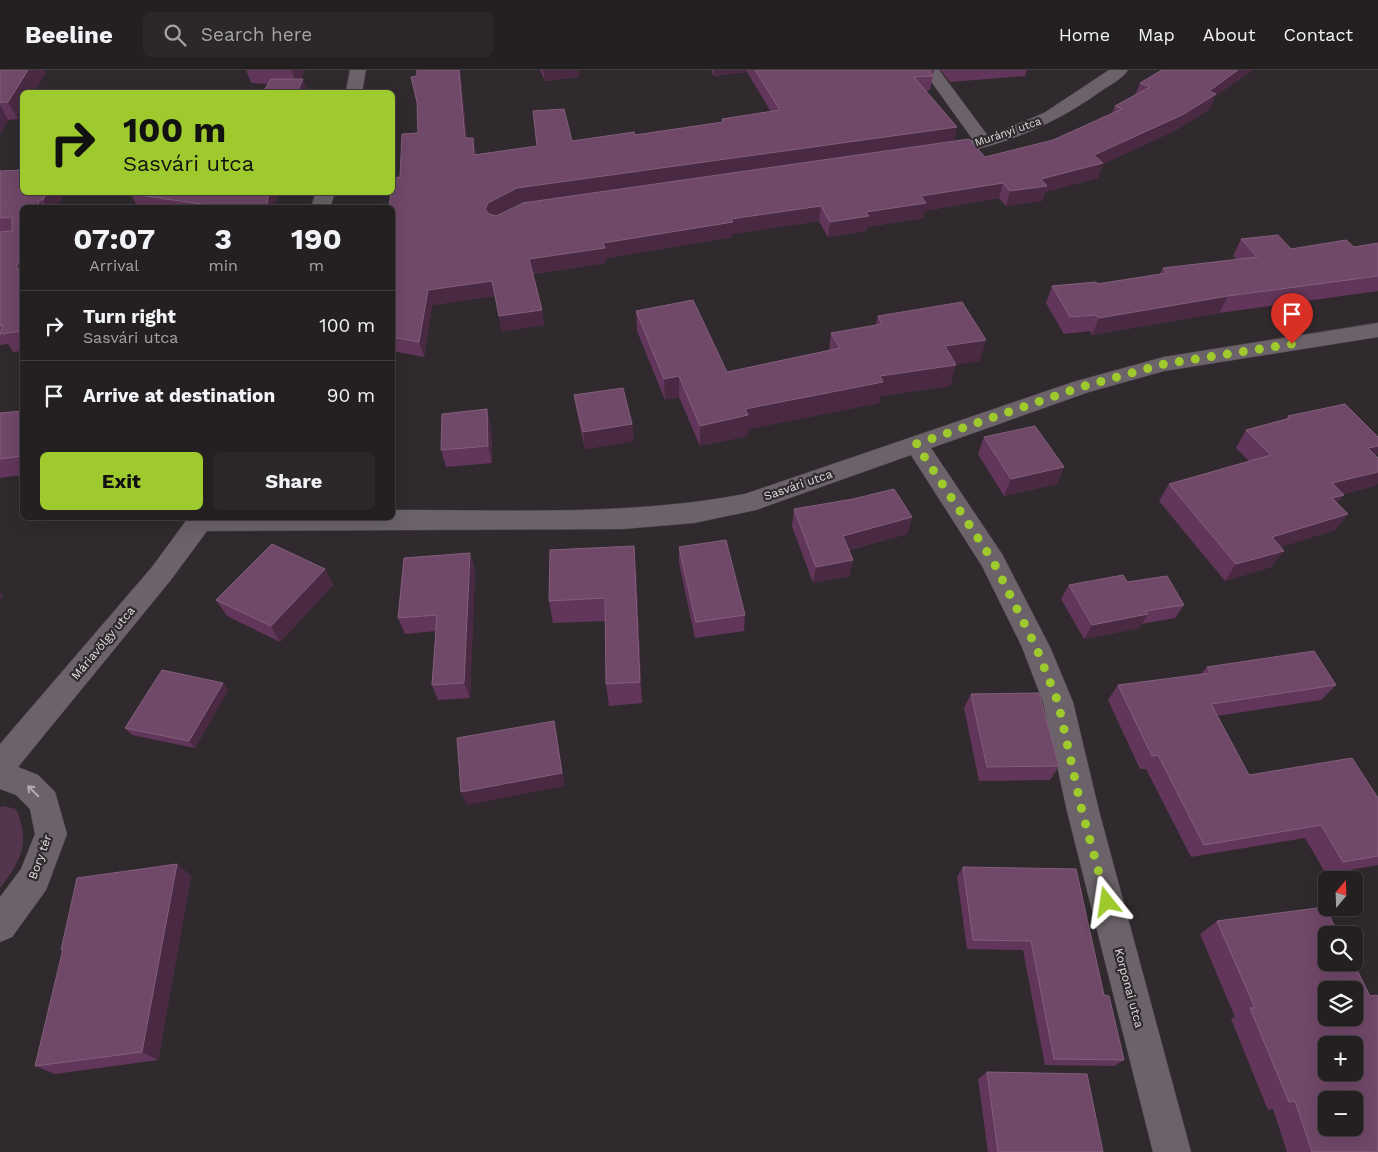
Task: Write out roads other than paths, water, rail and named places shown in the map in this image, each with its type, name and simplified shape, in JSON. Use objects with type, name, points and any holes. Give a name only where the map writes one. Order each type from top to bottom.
[{"type":"street","points":[[354,90],[358,70]]},
{"type":"street","points":[[931,70],[983,142]]},
{"type":"street","name":"Murányi utca","points":[[918,155],[983,142],[1015,132],[1050,117],[1120,70]]},
{"type":"street","name":"Sasvári utca","points":[[395,519],[623,519],[694,513],[747,503],[1081,387],[1164,364],[1378,330]]},
{"type":"street","name":"Korponai utca","points":[[916,444],[993,561],[1036,647],[1058,702],[1082,811],[1172,1152]]},
{"type":"street","name":"Máriavölgy utca","points":[[0,766],[161,574],[200,520]]},
{"type":"street","name":"Bory tér","points":[[0,775],[27,785],[44,802],[51,834],[34,879],[0,925]]}]
